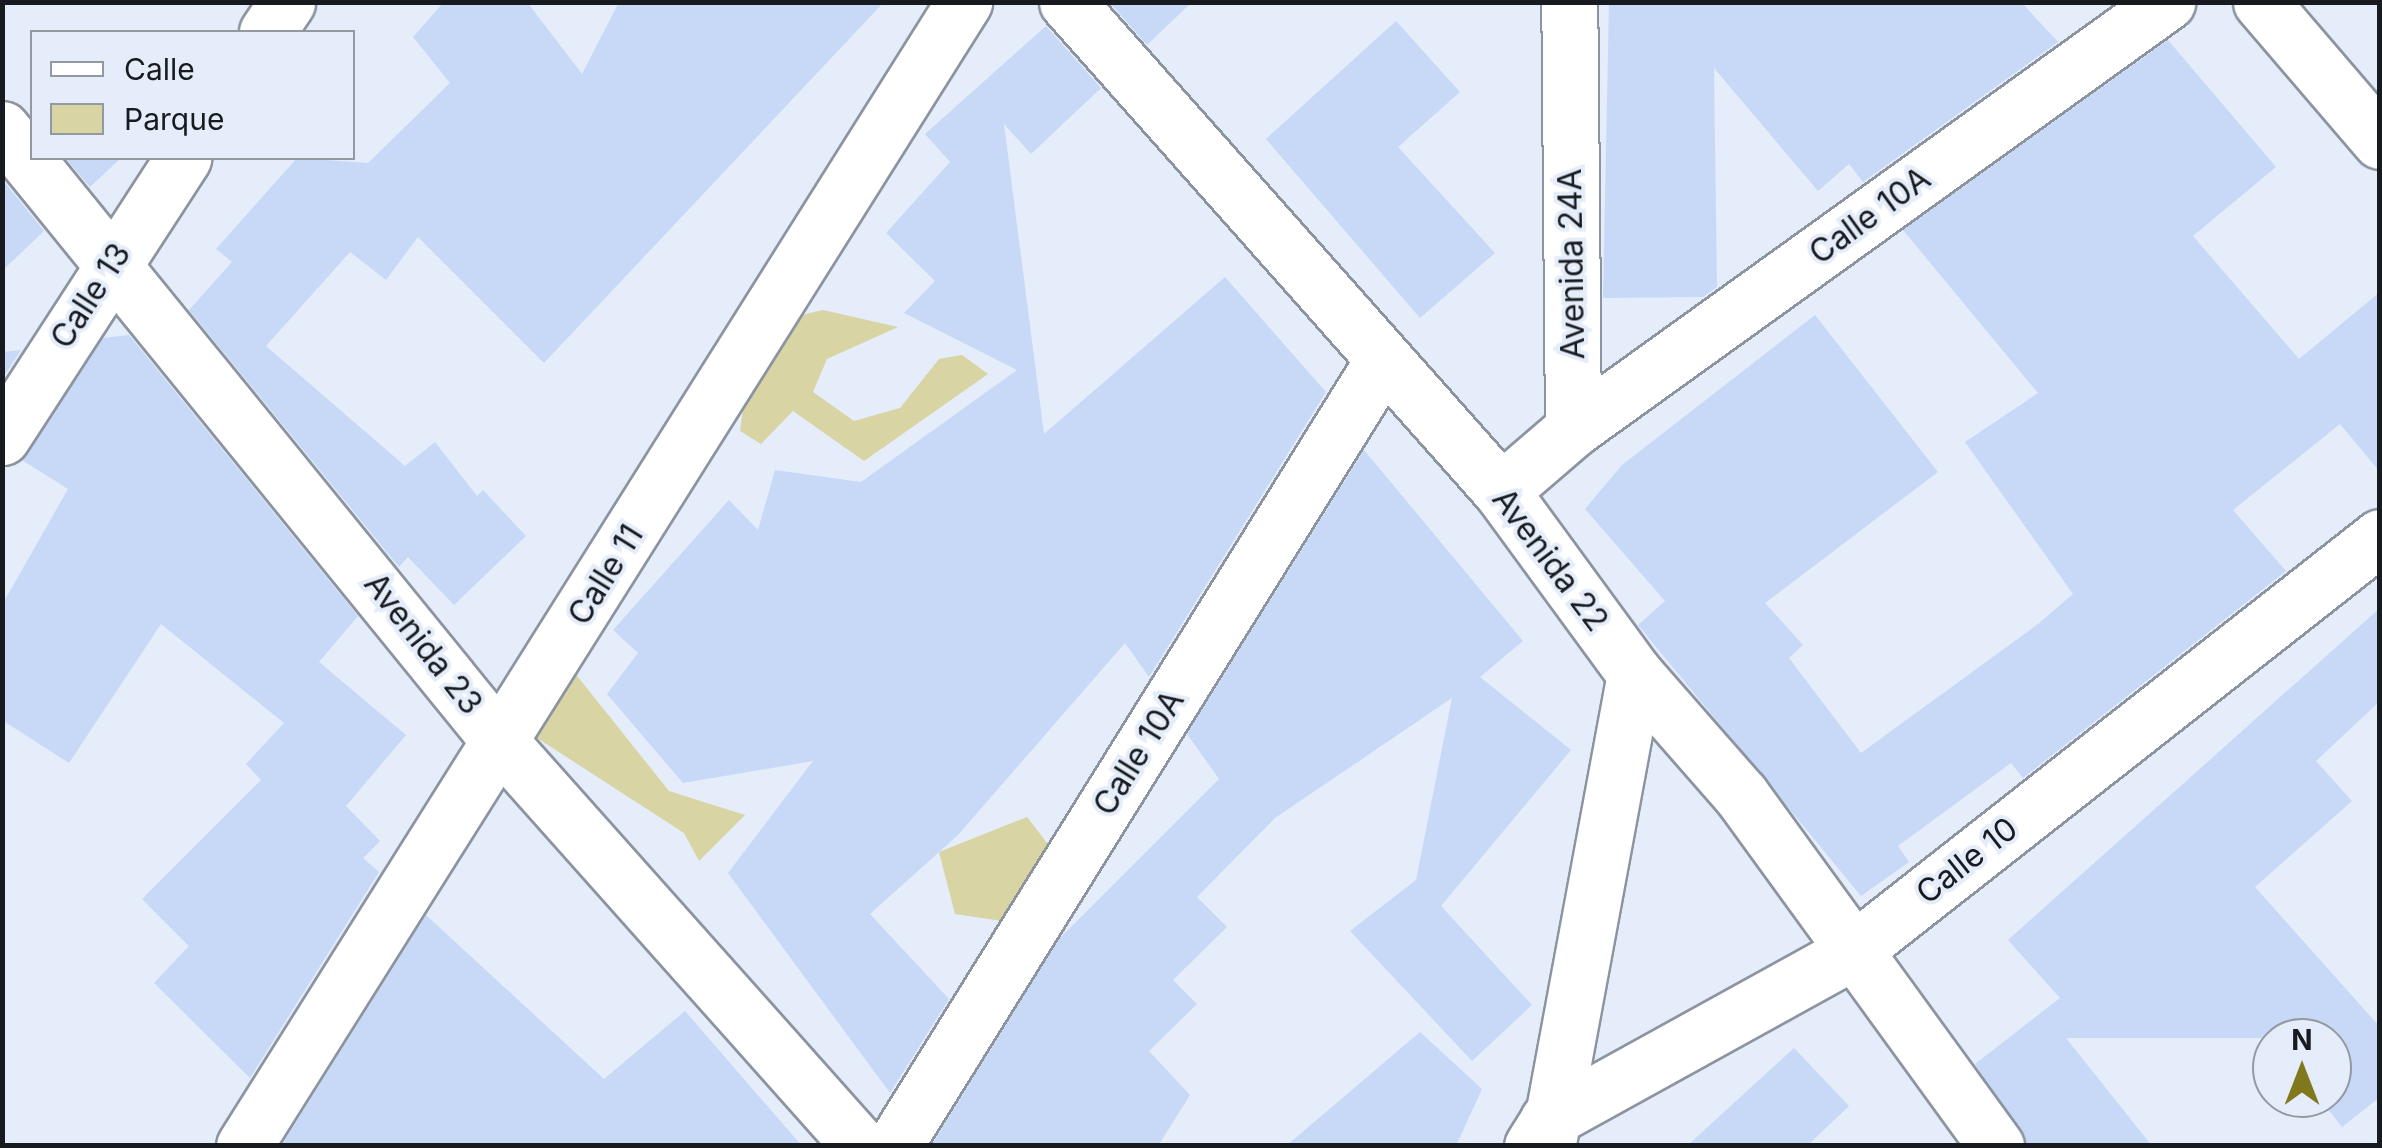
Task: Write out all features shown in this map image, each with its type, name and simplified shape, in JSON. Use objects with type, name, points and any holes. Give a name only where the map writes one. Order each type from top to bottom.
[{"type":"street","points":[[268,30],[287,2]]},
{"type":"street","name":"Calle 11","points":[[244,1146],[964,2]]},
{"type":"street","name":"Avenida 22","points":[[1067,2],[1500,492],[1635,674],[1741,795],[1849,954],[1996,1146]]},
{"type":"street","name":"Avenida 24A","points":[[1569,2],[1573,429]]},
{"type":"street","name":"Calle 10A","points":[[1573,429],[2167,2]]},
{"type":"street","points":[[2262,2],[2380,140]]},
{"type":"street","name":"Avenida 23","points":[[2,129],[116,257],[501,743],[860,1146]]},
{"type":"street","name":"Calle 13","points":[[2,436],[181,160]]},
{"type":"street","name":"Calle 10A","points":[[894,1146],[1383,360]]},
{"type":"street","points":[[1500,492],[1573,429]]},
{"type":"street","name":"Calle 10","points":[[1543,1137],[1849,954],[2380,537]]},
{"type":"street","points":[[1543,1137],[1635,674]]},
{"type":"green space","points":[[823,310],[898,327],[827,359],[813,392],[854,421],[900,408],[939,359],[962,355],[988,374],[864,461],[793,411],[761,444],[740,431],[744,401],[789,318]]},
{"type":"green space","points":[[574,672],[669,791],[745,815],[699,861],[684,833],[531,734]]},
{"type":"green space","points":[[1027,817],[1057,856],[1009,922],[955,914],[939,852]]},
{"type":"building","points":[[444,2],[527,2],[582,74],[619,2],[884,2],[544,363],[418,237],[386,280],[350,252],[266,346],[405,466],[435,442],[477,496],[483,490],[526,536],[454,605],[408,557],[399,567],[189,310],[232,262],[216,249],[295,160],[368,163],[450,83],[413,37]]},
{"type":"building","points":[[1109,2],[1192,2],[1147,45]]},
{"type":"building","points":[[1609,2],[2021,2],[2058,42],[1863,182],[1849,164],[1818,191],[1714,68],[1717,287],[1703,297],[1603,298]]},
{"type":"building","points":[[1396,21],[1460,92],[1398,147],[1495,253],[1420,318],[1266,139]]},
{"type":"building","points":[[1046,26],[1101,88],[1031,154],[1004,124],[1044,434],[1225,277],[1326,392],[1149,677],[1125,643],[958,835],[870,914],[949,999],[890,1093],[728,873],[813,761],[683,783],[607,694],[638,653],[613,630],[729,500],[758,530],[775,470],[861,482],[1017,370],[904,313],[935,281],[886,233],[950,162],[925,134]]},
{"type":"building","points":[[2168,40],[2276,167],[2193,236],[2299,359],[2380,292],[2380,472],[2340,424],[2233,510],[2286,571],[2023,778],[2011,763],[1898,846],[1909,862],[1861,896],[1638,625],[1665,601],[1585,509],[1622,465],[1815,315],[1938,472],[1765,603],[1803,645],[1789,658],[1861,753],[2038,624],[2073,594],[1965,442],[2038,393],[1903,230]]},
{"type":"building","points":[[67,160],[119,160],[90,187]]},
{"type":"building","points":[[2,179],[44,231],[2,271]]},
{"type":"building","points":[[129,335],[358,616],[319,662],[406,735],[346,806],[380,841],[363,858],[379,872],[250,1078],[154,983],[189,946],[142,899],[261,780],[246,764],[284,723],[161,624],[69,763],[2,720],[2,605],[68,489],[22,460],[103,338]]},
{"type":"building","points":[[21,350],[2,379],[2,352]]},
{"type":"building","points":[[1364,450],[1523,641],[1480,677],[1571,750],[1441,906],[1532,1005],[1472,1061],[1350,931],[1416,880],[1452,698],[1275,818],[1197,897],[1227,927],[1173,980],[1197,1004],[1149,1051],[1190,1095],[1158,1146],[931,1146],[1059,939],[1219,779],[1187,734]]},
{"type":"building","points":[[2380,608],[2380,701],[2316,761],[2352,801],[2255,887],[2380,1027],[2380,1097],[2342,1127],[2335,1118],[2352,1118],[2352,1018],[2252,1018],[2252,1038],[2066,1038],[2152,1146],[2027,1146],[1975,1064],[2060,998],[2008,940]]},
{"type":"building","points":[[426,915],[604,1079],[685,1011],[802,1146],[281,1146]]},
{"type":"building","points":[[1420,1032],[1482,1089],[1456,1146],[1286,1146]]},
{"type":"building","points":[[1794,1048],[1849,1106],[1807,1146],[1687,1146]]}]
